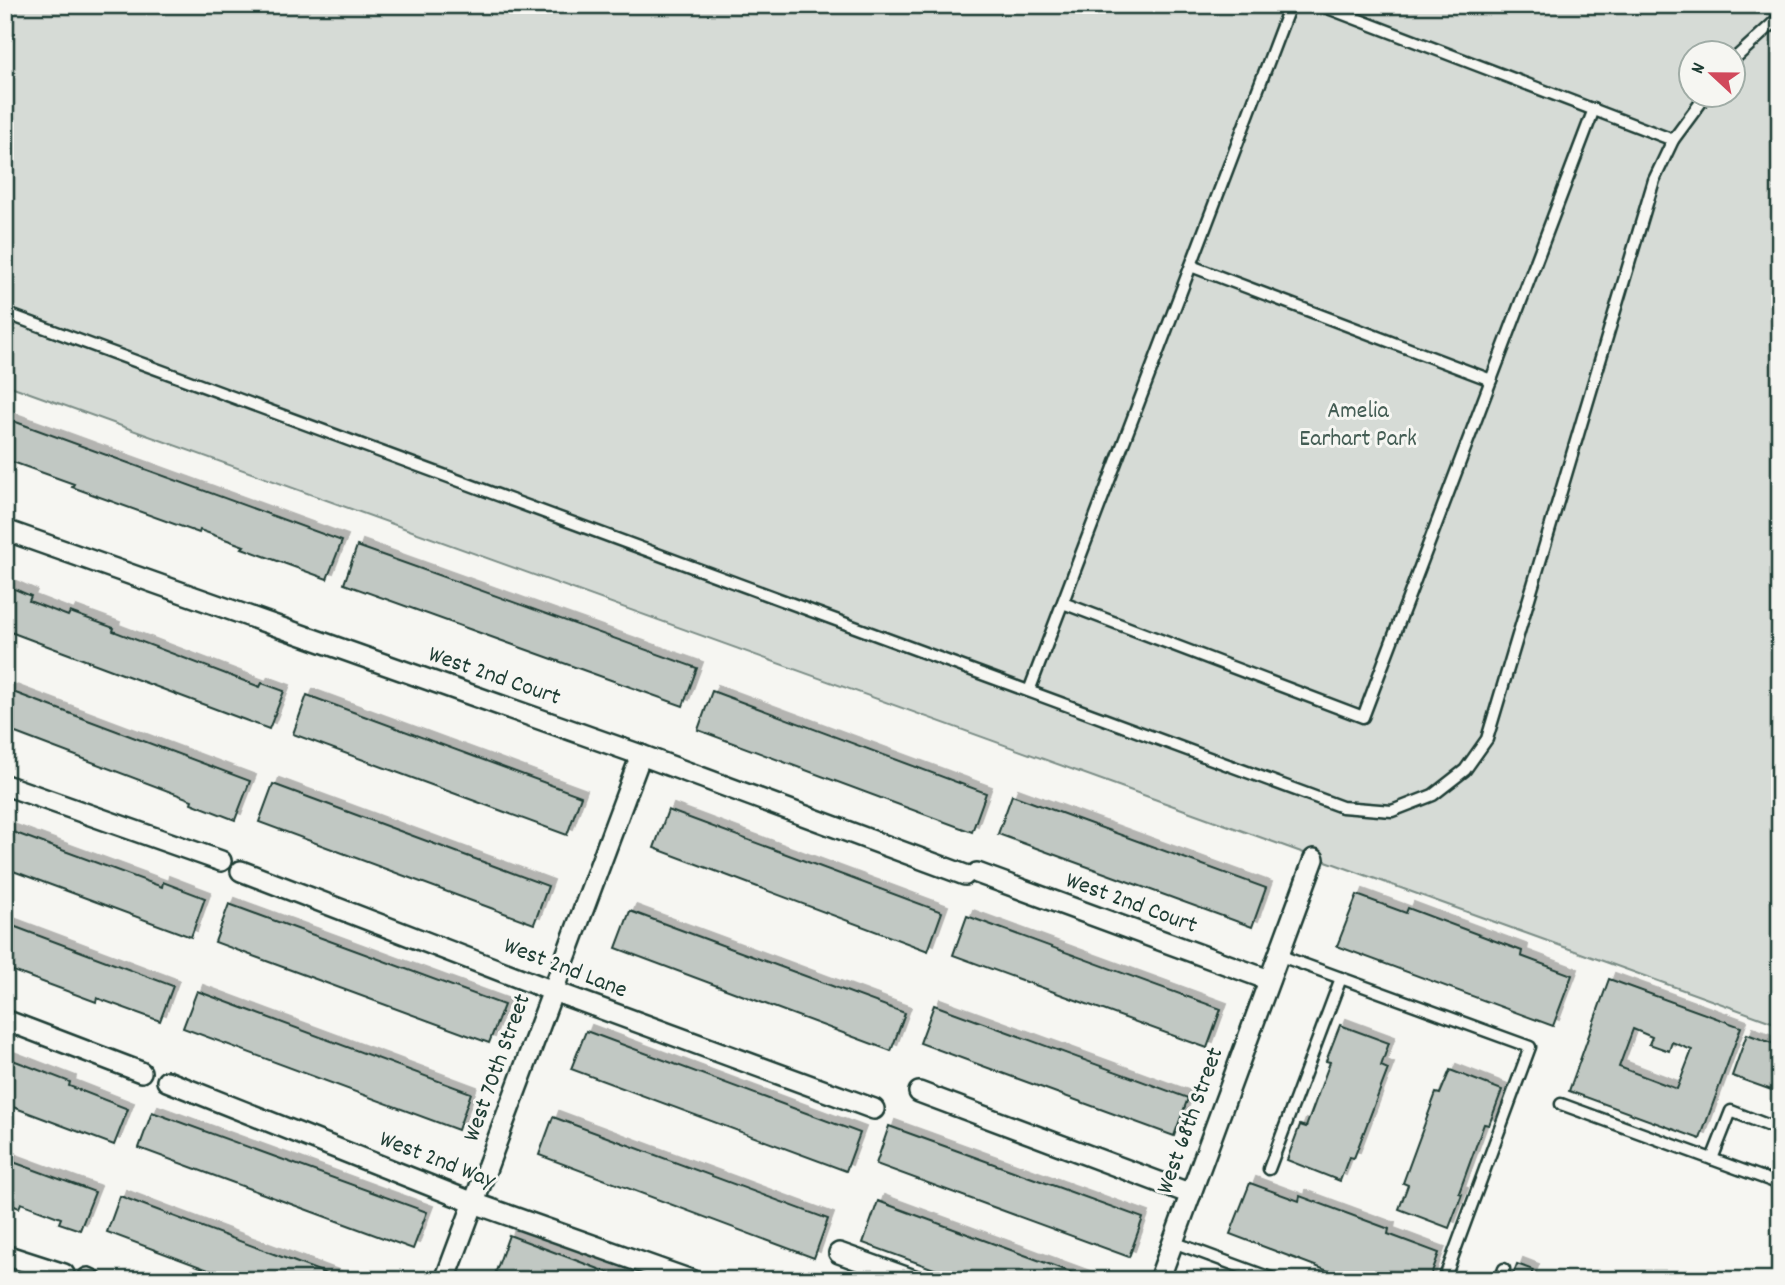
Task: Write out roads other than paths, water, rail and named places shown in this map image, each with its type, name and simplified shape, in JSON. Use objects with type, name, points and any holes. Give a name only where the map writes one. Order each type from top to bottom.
[{"type":"street","name":"West 2nd Court","points":[[5,530],[1269,980]]},
{"type":"street","name":"West 70th Street","points":[[445,1280],[641,755]]},
{"type":"street","points":[[5,785],[220,861]]},
{"type":"street","name":"West 68th Street","points":[[1159,1280],[1314,859]]},
{"type":"street","name":"West 2nd Lane","points":[[241,871],[874,1109]]},
{"type":"street","points":[[5,1020],[141,1072]]},
{"type":"street","name":"West 2nd Way","points":[[167,1081],[474,1203],[691,1280]]},
{"type":"street","points":[[919,1092],[1191,1194]]},
{"type":"street","points":[[839,1253],[914,1280]]},
{"type":"street","points":[[5,1255],[64,1274]]},
{"type":"lane","points":[[1030,691],[1290,5]]},
{"type":"lane","points":[[1320,5],[1673,140]]},
{"type":"lane","points":[[1746,48],[1780,17]]},
{"type":"lane","points":[[5,313],[1342,807],[1392,811],[1433,795],[1465,770],[1487,739],[1654,180],[1673,140],[1697,108]]},
{"type":"lane","points":[[1063,603],[1363,717],[1594,110]]},
{"type":"lane","points":[[1191,266],[1491,380]]},
{"type":"lane","points":[[1278,955],[1530,1048],[1444,1280]]},
{"type":"lane","points":[[1269,1169],[1341,978]]},
{"type":"lane","points":[[1561,1104],[1780,1184]]},
{"type":"lane","points":[[1712,1159],[1731,1111],[1780,1130]]},
{"type":"lane","points":[[1173,1242],[1276,1280]]},
{"type":"lane","points":[[1500,1280],[1504,1269]]},
{"type":"park label","name":"Amelia Earhart Park","points":[[1358,426]]}]
